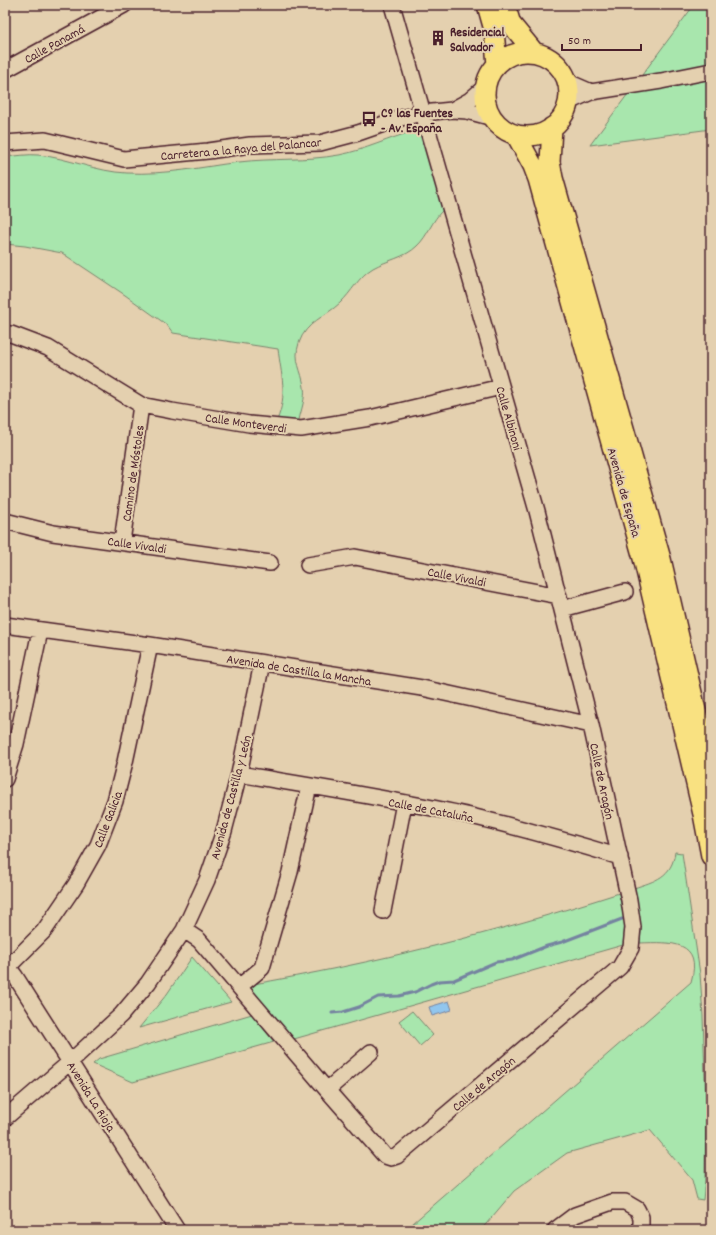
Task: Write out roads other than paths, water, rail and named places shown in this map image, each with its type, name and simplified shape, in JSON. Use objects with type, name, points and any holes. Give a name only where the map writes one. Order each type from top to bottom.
[{"type":"main road","points":[[487,5],[494,30],[497,65]]},
{"type":"main road","points":[[505,5],[511,24],[534,52]]},
{"type":"main road","points":[[534,52],[552,60],[559,66],[568,82],[568,102],[565,112],[552,128],[535,135],[516,134],[507,131],[492,118],[485,97],[486,86],[492,71],[507,57],[520,53],[534,52]]},
{"type":"main road","name":"Avenida de España","points":[[552,128],[550,162],[553,178],[661,559],[711,775]]},
{"type":"main road","name":"Avenida de España","points":[[516,134],[533,166],[538,180],[644,562],[701,806],[711,856]]},
{"type":"street","name":"Calle Panamá","points":[[5,70],[124,5]]},
{"type":"street","name":"Calle Albinoni","points":[[392,5],[537,511],[591,725]]},
{"type":"street","points":[[568,102],[591,92],[711,71]]},
{"type":"street","points":[[568,82],[591,92]]},
{"type":"street","name":"Carretera a la Raya del Palancar","points":[[452,110],[470,100],[486,86]]},
{"type":"street","name":"Carretera a la Raya del Palancar","points":[[5,143],[45,140],[124,159],[208,151],[250,145],[320,143],[358,133],[401,118],[423,113],[452,110],[467,111],[492,118]]},
{"type":"street","name":"Calle Monteverdi","points":[[5,334],[11,334],[48,348],[141,405],[249,424],[301,429],[370,418],[501,388]]},
{"type":"street","name":"Camino de Móstoles","points":[[122,542],[141,405]]},
{"type":"street","name":"Calle Vivaldi","points":[[5,521],[53,533],[270,563]]},
{"type":"street","name":"Calle Vivaldi","points":[[308,565],[355,557],[560,602]]},
{"type":"street","points":[[560,602],[625,592]]},
{"type":"street","name":"Avenida de Castilla la Mancha","points":[[5,625],[150,645],[422,688],[591,725]]},
{"type":"street","points":[[5,779],[16,744],[40,631]]},
{"type":"street","name":"Calle Galicia","points":[[7,965],[44,931],[76,884],[98,845],[115,802],[150,645]]},
{"type":"street","name":"Avenida de Castilla y León","points":[[5,1118],[70,1062],[121,1015],[148,983],[184,930],[209,873],[224,831],[239,774],[262,663]]},
{"type":"street","name":"Calle de Aragón","points":[[184,930],[198,940],[384,1156],[391,1158],[397,1156],[620,967],[631,948],[633,927],[629,900],[591,725]]},
{"type":"street","name":"Calle de Cataluña","points":[[239,774],[471,816],[554,837],[620,856]]},
{"type":"street","points":[[245,982],[262,968],[290,872],[309,786]]},
{"type":"street","points":[[383,911],[404,803]]},
{"type":"street","name":"Avenida La Rioja","points":[[7,965],[177,1230]]},
{"type":"street","points":[[327,1090],[371,1052]]},
{"type":"street","points":[[555,1230],[575,1215],[612,1202],[625,1202],[637,1209],[641,1217],[641,1230]]},
{"type":"water","points":[[449,1001],[452,1010],[432,1016],[429,1007]]},
{"type":"waterway","points":[[332,1013],[343,1012],[359,1007],[378,997],[399,996],[415,992],[439,981],[454,980],[496,962],[512,960],[622,919]]},
{"type":"place","name":"Residencial Salvador","points":[[438,38]]},
{"type":"place","name":"Cº las Fuentes - Av. España","points":[[369,119]]}]
